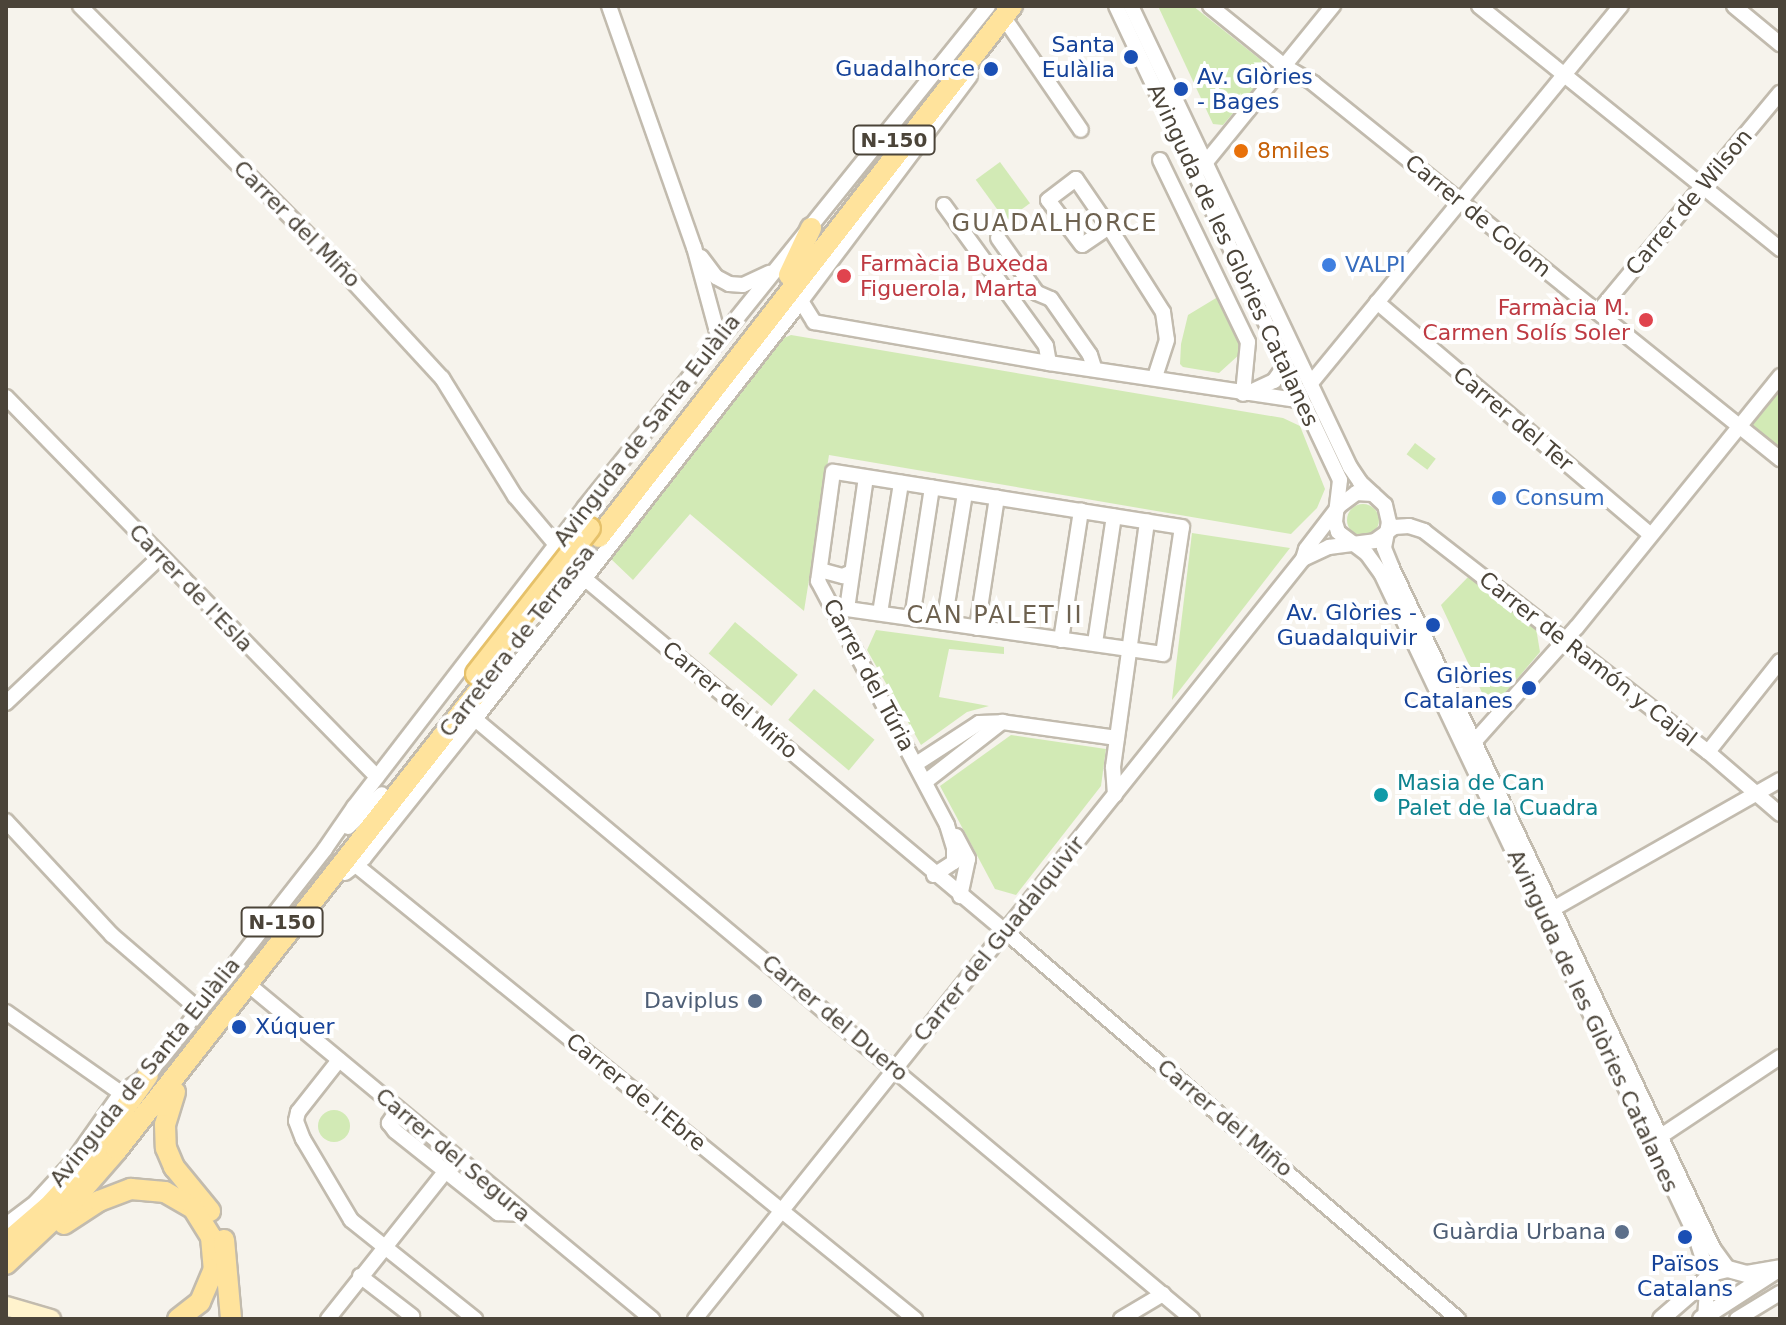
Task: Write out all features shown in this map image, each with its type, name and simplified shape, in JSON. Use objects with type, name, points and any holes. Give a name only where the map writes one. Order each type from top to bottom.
[{"type":"main road","name":"Carretera de Terrassa","points":[[6,1265],[85,1188],[367,832],[791,271],[1007,12]]},
{"type":"main road","points":[[791,271],[811,228]]},
{"type":"main road","points":[[791,271],[847,239]]},
{"type":"main road","name":"Carretera de Terrassa","points":[[6,1243],[48,1207],[107,1145],[380,785],[481,678]]},
{"type":"main road","points":[[85,1188],[120,1157],[175,1092],[351,870],[367,832]]},
{"type":"main road","points":[[85,1167],[148,1075]]},
{"type":"main road","points":[[175,1092],[165,1125],[166,1148],[174,1167],[210,1212],[221,1232],[227,1252],[228,1316]]},
{"type":"main road","points":[[6,1265],[110,1195],[131,1189],[157,1190],[175,1196],[193,1208],[211,1237],[214,1269],[197,1310],[178,1319]]},
{"type":"main road","points":[[6,1306],[51,1319]]},
{"type":"street","name":"Carrer del Miño","points":[[80,6],[332,259],[432,366],[515,496],[584,578],[934,875],[1006,932],[1458,1319]]},
{"type":"street","points":[[609,6],[694,247],[719,339]]},
{"type":"street","points":[[811,228],[988,6]]},
{"type":"street","name":"Avinguda de Santa Eulàlia","points":[[351,870],[475,719],[801,301],[1007,12],[1024,6]]},
{"type":"street","name":"Avinguda de les Glòries Catalanes","points":[[1116,6],[1340,480],[1339,506]]},
{"type":"street","name":"Avinguda de les Glòries Catalanes","points":[[1131,6],[1355,475],[1373,494]]},
{"type":"street","name":"Carrer de Colom","points":[[1210,6],[1284,66],[1313,83],[1780,459]]},
{"type":"street","points":[[1195,175],[1333,6]]},
{"type":"street","points":[[1479,6],[1780,249]]},
{"type":"street","points":[[1311,383],[1462,204],[1621,6]]},
{"type":"street","points":[[1734,6],[1780,44]]},
{"type":"street","points":[[1007,12],[1081,130]]},
{"type":"street","name":"Carrer de Wilson","points":[[1598,312],[1780,93]]},
{"type":"street","points":[[1160,160],[1247,337],[1250,351],[1243,394]]},
{"type":"street","points":[[1109,227],[1082,245],[1048,200],[1076,179],[1109,227],[1166,319],[1167,340],[1155,378]]},
{"type":"street","points":[[944,205],[1046,346],[1049,363]]},
{"type":"street","points":[[998,238],[1037,293],[1051,299],[1090,355],[1094,367]]},
{"type":"street","points":[[694,247],[709,270],[729,284],[743,285],[791,271]]},
{"type":"street","name":"Avinguda de Santa Eulàlia","points":[[380,785],[555,546],[719,339],[791,271]]},
{"type":"street","points":[[801,301],[814,322],[1049,363],[1094,367],[1243,394],[1302,401]]},
{"type":"street","name":"Carrer del Ter","points":[[1377,302],[1650,534]]},
{"type":"street","points":[[1243,394],[1274,381],[1285,365]]},
{"type":"street","points":[[1474,742],[1563,640],[1780,376]]},
{"type":"street","name":"Carrer de l'Esla","points":[[6,397],[380,785]]},
{"type":"street","name":"Carrer del Túria","points":[[866,477],[833,472],[819,576],[841,610],[925,782],[968,859],[960,896]]},
{"type":"street","points":[[866,477],[1182,527],[1163,654],[841,610],[852,572],[866,477]]},
{"type":"street","points":[[880,613],[901,483]]},
{"type":"street","points":[[912,618],[932,488]]},
{"type":"street","points":[[1303,559],[1329,547],[1354,545],[1375,541],[1388,531],[1385,505],[1373,494],[1356,493],[1339,506],[1335,522],[1338,532],[1354,545]]},
{"type":"street","points":[[944,623],[965,494]]},
{"type":"street","points":[[977,628],[997,498]]},
{"type":"street","name":"Carrer del Guadalquivir","points":[[695,1319],[784,1212],[895,1068],[1303,559],[1306,549],[1339,506]]},
{"type":"street","points":[[1061,640],[1081,511]]},
{"type":"street","points":[[1095,643],[1114,516]]},
{"type":"street","points":[[1115,795],[1113,767],[1147,521]]},
{"type":"street","name":"Carrer de Ramón y Cajal","points":[[1388,531],[1409,526],[1424,531],[1708,752],[1780,814]]},
{"type":"street","name":"Avinguda de les Glòries Catalanes","points":[[1388,531],[1384,540],[1387,557],[1713,1248],[1728,1269]]},
{"type":"street","name":"Avinguda de les Glòries Catalanes","points":[[1354,545],[1375,562],[1404,618],[1695,1234],[1709,1283],[1704,1318]]},
{"type":"street","points":[[6,703],[160,557]]},
{"type":"street","points":[[819,576],[843,576],[852,572]]},
{"type":"street","points":[[1708,752],[1780,661]]},
{"type":"street","name":"Carrer del Duero","points":[[475,719],[1192,1319]]},
{"type":"street","points":[[916,764],[979,723],[1002,722],[1117,738]]},
{"type":"street","points":[[925,782],[1002,722]]},
{"type":"street","points":[[1553,909],[1780,780]]},
{"type":"street","name":"Carretera de Terrassa","points":[[325,849],[380,785]]},
{"type":"street","points":[[6,821],[112,935],[198,1009]]},
{"type":"street","name":"Carrer del Túria","points":[[934,875],[954,862],[954,845],[947,825]]},
{"type":"street","name":"Avinguda de Santa Eulàlia","points":[[6,1225],[36,1202],[71,1164],[121,1093],[148,1075],[325,849]]},
{"type":"street","name":"Carrer de l'Ebre","points":[[351,870],[915,1319]]},
{"type":"street","name":"Carrer del Segura","points":[[255,990],[652,1319]]},
{"type":"street","points":[[6,1012],[121,1093]]},
{"type":"street","points":[[1661,1136],[1780,1057]]},
{"type":"street","points":[[339,1060],[309,1096],[296,1121],[303,1139],[346,1213],[475,1319]]},
{"type":"street","points":[[398,1109],[389,1123],[395,1131],[498,1213],[524,1214]]},
{"type":"street","points":[[328,1319],[383,1245],[445,1172]]},
{"type":"street","points":[[1661,1319],[1728,1269],[1747,1274],[1780,1268]]},
{"type":"street","points":[[1704,1318],[1780,1268]]},
{"type":"street","points":[[360,1276],[412,1316]]},
{"type":"street","points":[[1709,1283],[1717,1300],[1728,1302]]},
{"type":"street","points":[[1737,1319],[1780,1293]]},
{"type":"street","points":[[1121,1319],[1163,1294]]},
{"type":"green space","points":[[1158,6],[1193,6],[1261,60],[1265,75],[1223,125],[1213,124]]},
{"type":"green space","points":[[1000,162],[1030,203],[1006,221],[976,180]]},
{"type":"green space","points":[[1221,295],[1244,338],[1239,341],[1241,353],[1219,373],[1183,367],[1180,364],[1181,344],[1188,315]]},
{"type":"green space","points":[[791,335],[1283,418],[1300,426],[1325,489],[1317,508],[1291,534],[829,455],[804,611],[690,514],[633,580],[610,558],[777,341]]},
{"type":"green space","points":[[1780,390],[1780,451],[1749,426]]},
{"type":"green space","points":[[1415,443],[1436,459],[1427,470],[1407,454]]},
{"type":"green space","points":[[1363,504],[1375,508],[1379,520],[1375,532],[1363,536],[1351,532],[1347,520],[1351,508]]},
{"type":"green space","points":[[1192,533],[1290,548],[1172,700],[1172,699]]},
{"type":"green space","points":[[1470,575],[1536,628],[1540,652],[1499,700],[1484,697],[1441,605]]},
{"type":"green space","points":[[735,622],[798,675],[771,706],[709,653]]},
{"type":"green space","points":[[876,630],[1004,647],[1004,654],[949,649],[939,697],[989,706],[967,712],[921,745],[867,650]]},
{"type":"green space","points":[[814,689],[875,740],[849,770],[788,720]]},
{"type":"green space","points":[[1011,735],[1106,749],[1101,786],[1016,895],[995,889],[940,786]]},
{"type":"green space","points":[[334,1110],[345,1115],[350,1126],[345,1137],[334,1142],[323,1137],[318,1126],[323,1115]]},
{"type":"place","name":"Santa Eulàlia","points":[[1131,57]]},
{"type":"place","name":"Guadalhorce","points":[[991,69]]},
{"type":"place","name":"Av. Glòries - Bages","points":[[1181,89]]},
{"type":"place","name":"8miles","points":[[1241,151]]},
{"type":"place","name":"VALPI","points":[[1329,265]]},
{"type":"place","name":"Farmàcia Buxeda Figuerola, Marta","points":[[844,276]]},
{"type":"place","name":"Farmàcia M. Carmen Solís Soler","points":[[1646,320]]},
{"type":"place","name":"Consum","points":[[1499,498]]},
{"type":"place","name":"Av. Glòries - Guadalquivir","points":[[1433,625]]},
{"type":"place","name":"Glòries Catalanes","points":[[1529,688]]},
{"type":"place","name":"Masia de Can Palet de la Cuadra","points":[[1381,795]]},
{"type":"place","name":"Daviplus","points":[[755,1001]]},
{"type":"place","name":"Xúquer","points":[[239,1027]]},
{"type":"place","name":"Guàrdia Urbana","points":[[1622,1232]]},
{"type":"place","name":"Països Catalans","points":[[1685,1237]]},
{"type":"district","name":"GUADALHORCE","points":[[1055,224]]},
{"type":"district","name":"CAN PALET II","points":[[995,616]]}]
